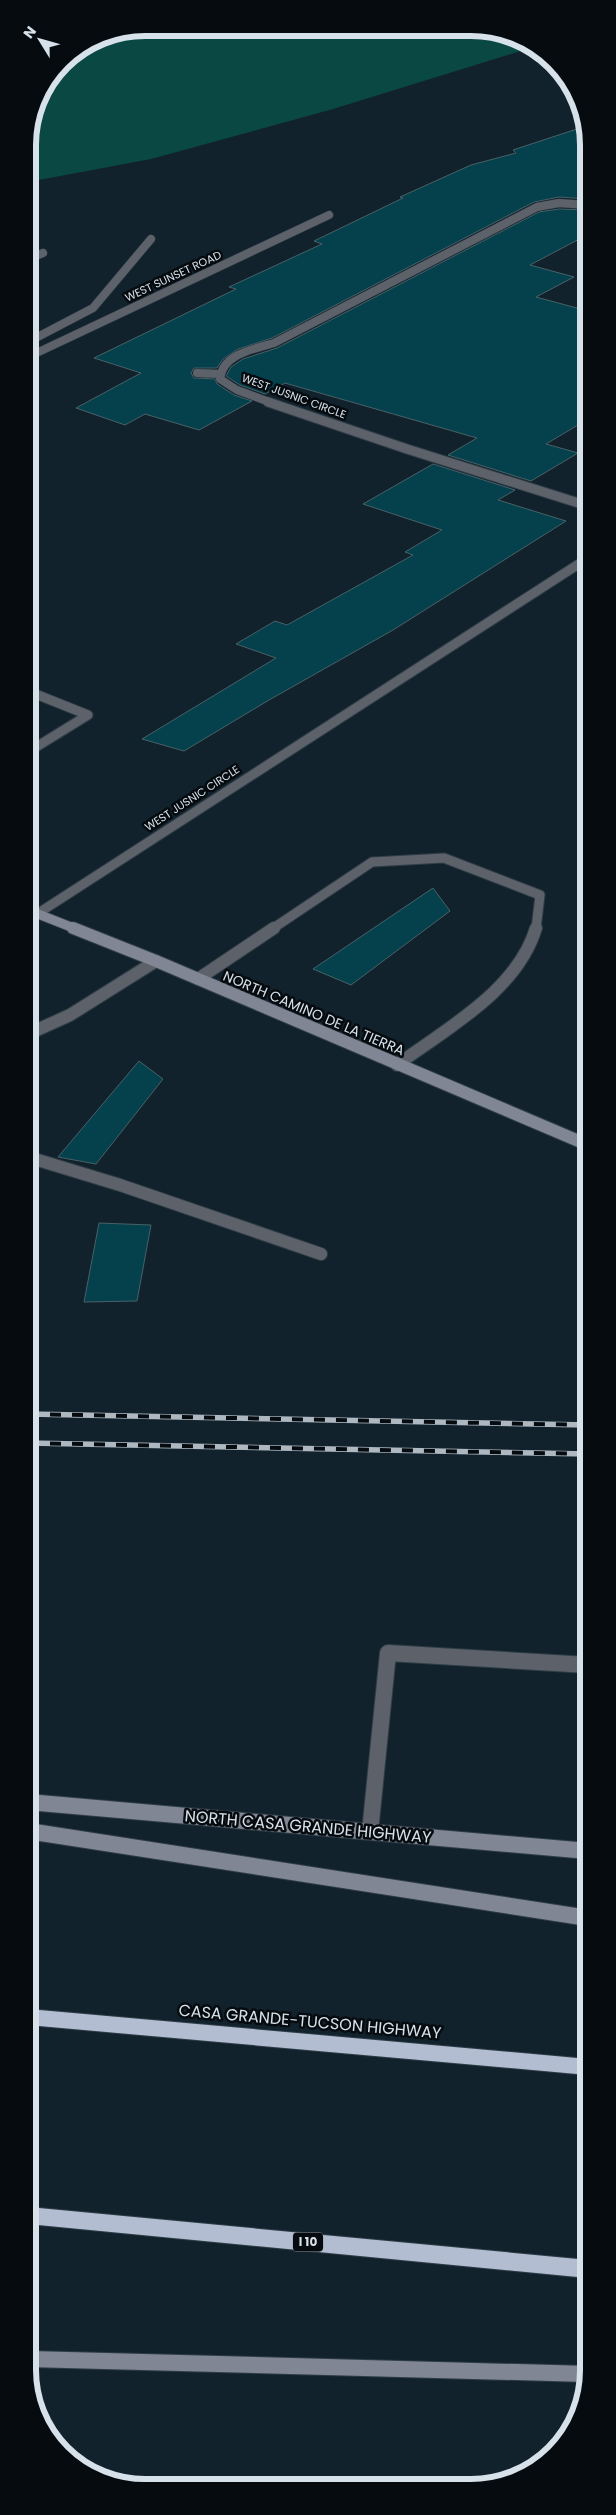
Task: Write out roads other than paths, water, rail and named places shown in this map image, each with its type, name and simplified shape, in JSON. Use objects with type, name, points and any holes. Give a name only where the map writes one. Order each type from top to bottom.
[{"type":"highway","name":"CASA GRANDE-TUCSON HIGHWAY","points":[[36,2018],[580,2066]]},
{"type":"highway","name":"I 10","points":[[36,2216],[580,2269]]},
{"type":"main road","name":"NORTH CAMINO DE LA TIERRA","points":[[36,913],[156,960],[580,1142]]},
{"type":"main road","name":"NORTH CASA GRANDE HIGHWAY","points":[[36,1803],[580,1850]]},
{"type":"main road","points":[[36,1832],[580,1917]]},
{"type":"main road","points":[[36,2359],[580,2374]]},
{"type":"street","points":[[552,195],[559,203]]},
{"type":"street","name":"WEST JUSNIC CIRCLE","points":[[580,204],[559,203],[537,207],[274,343],[233,358],[222,368],[219,374],[220,379],[225,383],[243,391],[350,431],[580,503]]},
{"type":"street","name":"WEST SUNSET ROAD","points":[[36,353],[329,215]]},
{"type":"street","points":[[36,338],[93,308],[151,239]]},
{"type":"street","points":[[36,256],[43,253]]},
{"type":"street","points":[[197,374],[219,374]]},
{"type":"street","name":"WEST JUSNIC CIRCLE","points":[[36,910],[580,563]]},
{"type":"street","points":[[36,694],[88,715],[36,747]]},
{"type":"street","points":[[198,979],[372,862],[444,858],[540,895],[536,930],[526,953],[512,974],[486,998],[398,1065]]},
{"type":"street","points":[[36,1030],[70,1015],[156,960]]},
{"type":"street","points":[[36,1159],[120,1185],[321,1254]]},
{"type":"street","points":[[370,1832],[388,1654],[580,1665]]},
{"type":"railway","points":[[36,1414],[580,1425]]},
{"type":"railway","points":[[36,1443],[580,1454]]}]
